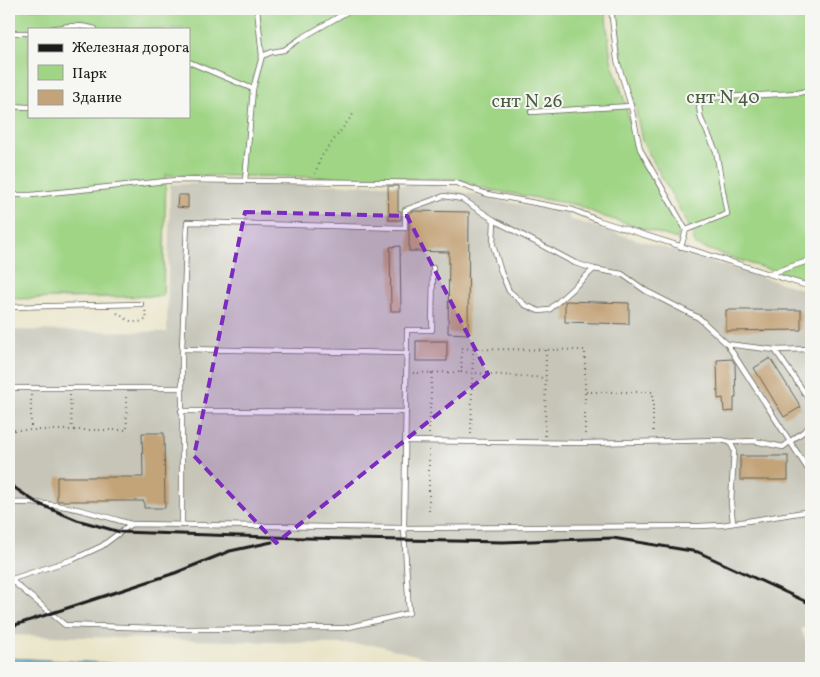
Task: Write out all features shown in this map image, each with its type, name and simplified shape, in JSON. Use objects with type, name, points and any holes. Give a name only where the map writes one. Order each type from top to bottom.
[{"type":"lane","points":[[245,181],[253,89],[262,56],[257,9]]},
{"type":"lane","points":[[262,56],[284,50],[352,9]]},
{"type":"lane","points":[[610,9],[617,60],[631,106],[640,149],[686,230],[681,247]]},
{"type":"lane","points":[[59,28],[84,25],[92,28]]},
{"type":"lane","points":[[9,33],[28,33]]},
{"type":"lane","points":[[190,62],[253,89]]},
{"type":"lane","points":[[686,230],[727,214],[716,151],[701,119],[699,107],[704,98],[811,90]]},
{"type":"lane","points":[[9,106],[28,107]]},
{"type":"lane","points":[[531,112],[631,106]]},
{"type":"lane","points":[[808,152],[811,166]]},
{"type":"lane","points":[[9,195],[31,195],[176,180],[456,183],[488,194],[573,210],[600,221],[811,287]]},
{"type":"lane","points":[[182,524],[182,349],[186,222],[405,228],[405,210],[444,196],[462,199],[494,220],[575,263],[594,270],[622,274],[646,291],[699,318],[727,344],[811,474]]},
{"type":"lane","points":[[494,220],[493,245],[500,272],[508,291],[525,305],[539,311],[549,310],[594,270]]},
{"type":"lane","points":[[767,274],[805,262],[811,251]]},
{"type":"lane","points":[[10,580],[65,625],[185,629],[345,628],[409,613],[404,528],[407,330],[432,330],[434,268]]},
{"type":"lane","points":[[9,307],[141,304]]},
{"type":"lane","points":[[727,344],[775,350],[811,349]]},
{"type":"lane","points":[[182,349],[407,353]]},
{"type":"lane","points":[[775,350],[811,402]]},
{"type":"lane","points":[[9,388],[182,388]]},
{"type":"lane","points":[[182,411],[406,412]]},
{"type":"lane","points":[[405,440],[586,443],[721,440],[730,442],[754,441],[783,447],[811,426]]},
{"type":"lane","points":[[730,442],[734,450],[731,503],[733,523]]},
{"type":"lane","points":[[9,503],[53,504],[131,524],[404,528],[699,526],[733,523],[811,511]]},
{"type":"lane","points":[[10,580],[74,558],[102,546],[131,524]]},
{"type":"path","points":[[313,181],[321,157],[354,113]]},
{"type":"path","points":[[108,306],[133,322],[140,323],[147,319],[146,311],[141,304]]},
{"type":"path","points":[[461,372],[462,348],[585,350],[586,443]]},
{"type":"path","points":[[471,441],[473,348]]},
{"type":"path","points":[[545,442],[546,349]]},
{"type":"path","points":[[406,373],[461,372],[546,378]]},
{"type":"path","points":[[31,388],[31,430]]},
{"type":"path","points":[[70,388],[72,431]]},
{"type":"path","points":[[9,430],[126,430],[126,388]]},
{"type":"path","points":[[585,392],[652,392],[653,441]]},
{"type":"highlighted area","points":[[245,212],[407,216],[488,374],[276,543],[194,456]]},
{"type":"shaded area","points":[[170,184],[434,185],[500,201],[569,213],[569,219],[811,292],[811,628],[801,628],[811,655],[811,668],[464,668],[377,645],[9,635],[9,330],[167,332]]},
{"type":"green space","name":"снт N 26","points":[[9,9],[605,9],[611,60],[625,102],[636,149],[680,230],[677,239],[602,216],[577,205],[491,190],[455,179],[166,175],[163,296],[9,299]]},
{"type":"green space","name":"снт N 40","points":[[615,9],[811,9],[811,281],[751,264],[695,245],[690,228],[642,141],[635,106],[622,60]]},
{"type":"water","points":[[9,658],[106,663],[140,668],[9,668]]},
{"type":"building","points":[[388,186],[398,186],[398,211],[401,211],[401,220],[389,220]]},
{"type":"building","points":[[178,195],[188,195],[188,208],[177,207]]},
{"type":"building","points":[[413,211],[469,212],[468,334],[448,333],[449,252],[409,251],[409,213]]},
{"type":"building","points":[[400,246],[401,311],[391,311],[390,247]]},
{"type":"building","points":[[565,301],[629,303],[629,324],[565,322]]},
{"type":"building","points":[[726,310],[801,310],[801,330],[726,331]]},
{"type":"building","points":[[416,341],[447,341],[447,361],[416,361]]},
{"type":"building","points":[[770,358],[801,407],[784,417],[754,368]]},
{"type":"building","points":[[732,359],[735,364],[736,398],[734,398],[734,411],[724,412],[723,398],[718,399],[717,360]]},
{"type":"building","points":[[142,433],[164,433],[165,508],[144,508],[144,501],[57,501],[57,477],[143,477]]},
{"type":"building","points":[[740,456],[788,456],[788,480],[740,480]]},
{"type":"railway","points":[[9,484],[37,503],[77,520],[120,532],[503,542],[613,538],[698,552],[811,604]]},
{"type":"railway","points":[[9,627],[175,573],[230,551],[272,542]]}]
